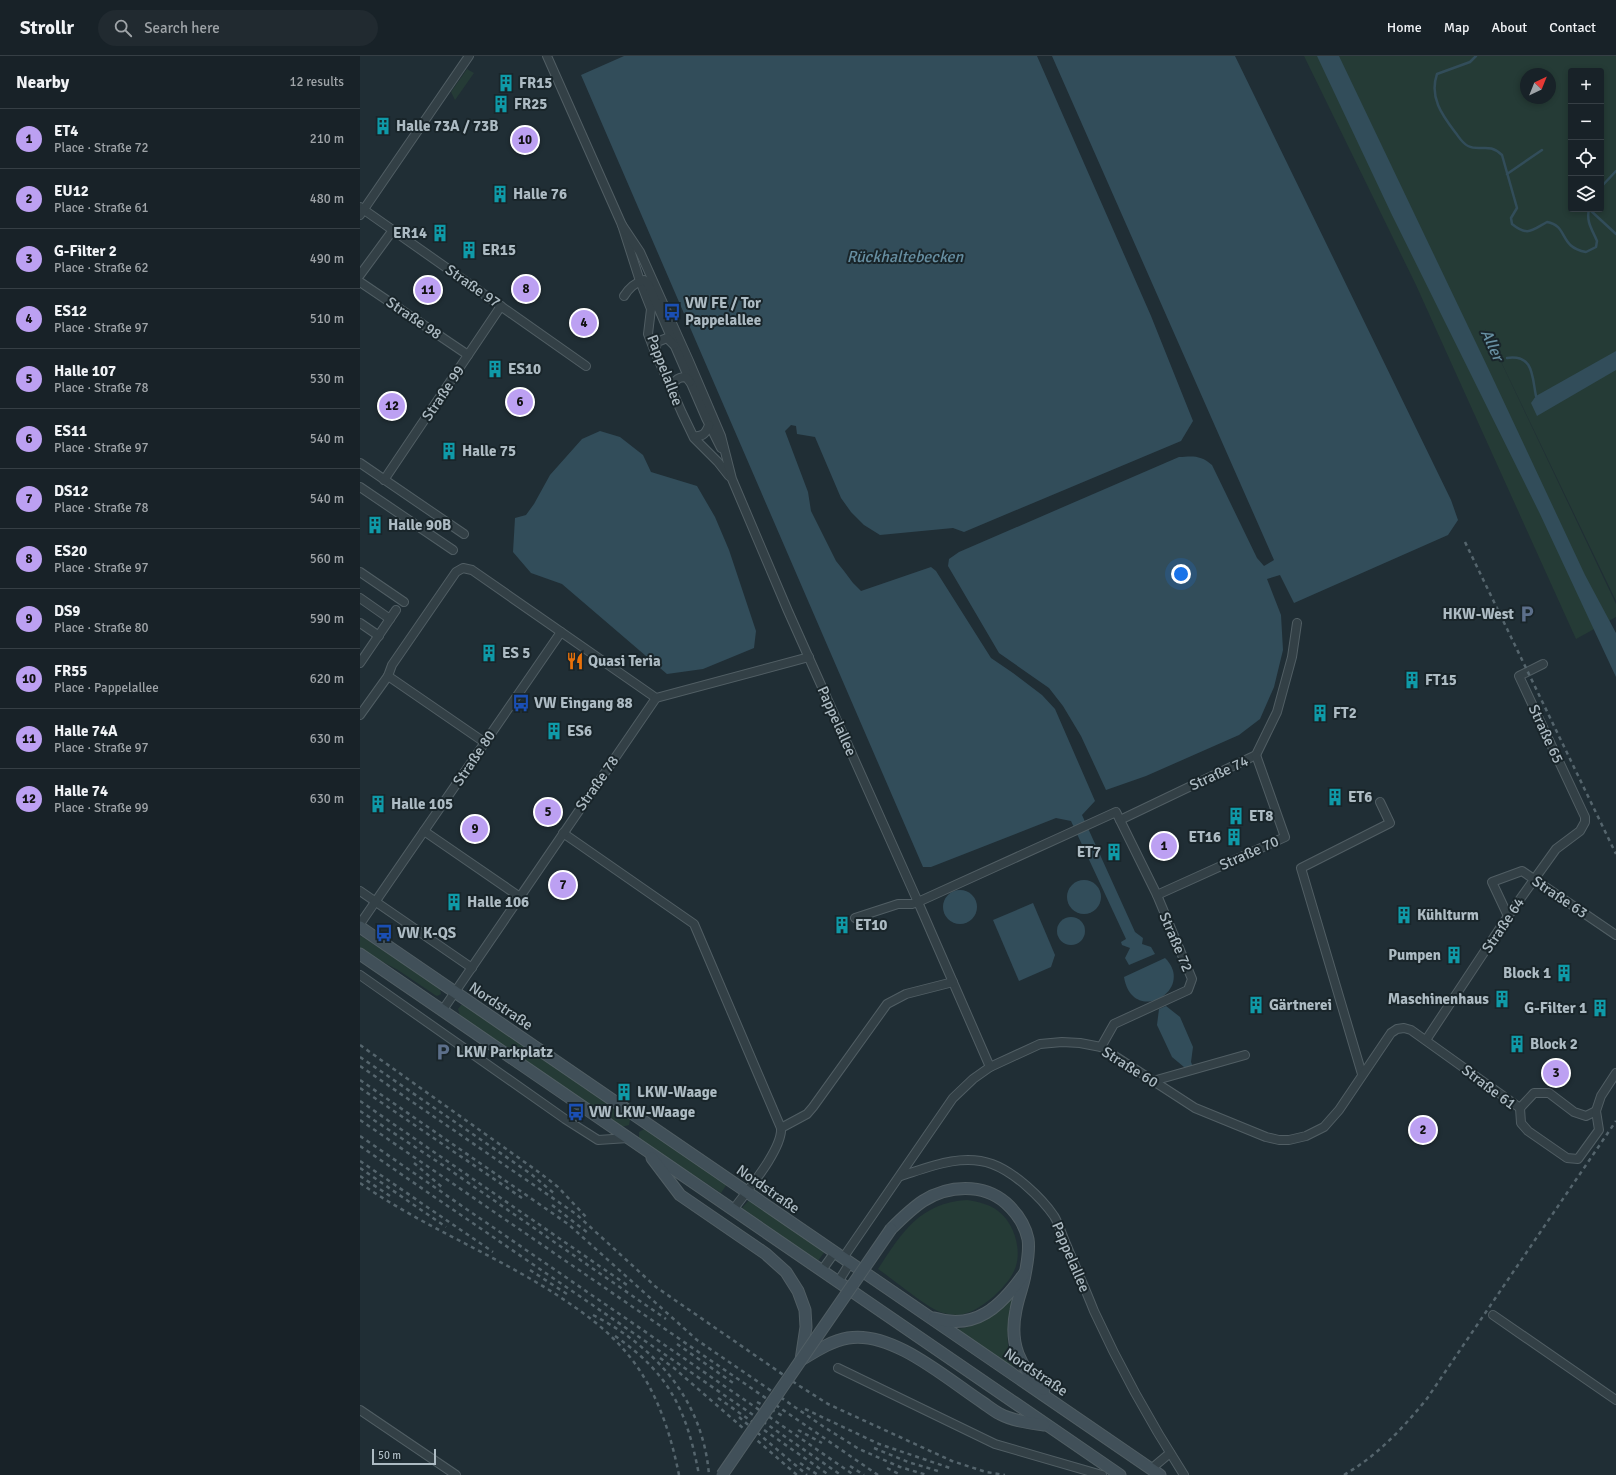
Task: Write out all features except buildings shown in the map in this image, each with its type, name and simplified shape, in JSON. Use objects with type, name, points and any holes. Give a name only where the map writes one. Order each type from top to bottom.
[{"type":"street","points":[[361,211],[470,56]]},
{"type":"street","name":"Pappelallee","points":[[547,56],[622,225],[640,281],[651,309],[648,334],[671,390],[694,436],[732,479]]},
{"type":"street","name":"Straße 97","points":[[361,211],[392,230],[586,366]]},
{"type":"street","name":"Pappelallee","points":[[622,225],[640,252],[689,361],[721,436],[732,479],[990,1067]]},
{"type":"street","points":[[360,276],[392,230]]},
{"type":"street","points":[[624,296],[631,286],[640,281],[644,280],[648,284],[709,425],[726,458]]},
{"type":"street","name":"Straße 98","points":[[360,282],[468,355]]},
{"type":"street","name":"Straße 99","points":[[384,480],[501,306]]},
{"type":"street","points":[[655,352],[657,342],[667,338],[675,345]]},
{"type":"street","points":[[671,390],[674,381],[680,377],[686,377],[692,384]]},
{"type":"street","points":[[694,436],[700,437],[706,433],[709,425]]},
{"type":"street","points":[[360,463],[464,534]]},
{"type":"street","points":[[360,487],[453,550]]},
{"type":"street","points":[[360,715],[388,676],[392,665],[456,572],[463,568],[472,570],[656,698],[809,657]]},
{"type":"street","points":[[360,572],[404,602]]},
{"type":"street","points":[[360,598],[390,619]]},
{"type":"street","points":[[360,663],[396,610]]},
{"type":"street","points":[[360,623],[379,636]]},
{"type":"street","name":"Straße 74","points":[[1120,820],[1256,755],[1277,712],[1292,657],[1297,623]]},
{"type":"street","name":"Straße 80","points":[[360,924],[560,632]]},
{"type":"street","name":"Straße 65","points":[[1543,664],[1518,676],[1585,817]]},
{"type":"street","points":[[388,676],[484,742]]},
{"type":"street","name":"Straße 78","points":[[442,1011],[656,698]]},
{"type":"street","name":"Straße 70","points":[[1156,895],[1285,837],[1256,755]]},
{"type":"street","points":[[1362,1074],[1301,868],[1390,823],[1380,802]]},
{"type":"street","points":[[855,918],[898,904],[912,904],[918,902],[1116,812],[1120,820]]},
{"type":"street","name":"Straße 64","points":[[1426,1040],[1508,916],[1556,849],[1580,831],[1585,822],[1585,817]]},
{"type":"street","name":"Straße 72","points":[[1101,1047],[1114,1024],[1188,990],[1192,979],[1156,895],[1120,820]]},
{"type":"street","points":[[424,831],[520,897]]},
{"type":"street","points":[[563,833],[694,924],[781,1128],[782,1135],[775,1152],[733,1210]]},
{"type":"street","name":"Straße 63","points":[[1508,916],[1492,882],[1522,871],[1616,935]]},
{"type":"street","points":[[360,891],[472,968]]},
{"type":"street","name":"Nordstraße","points":[[360,927],[1155,1472]]},
{"type":"street","points":[[360,954],[1120,1475]]},
{"type":"street","points":[[360,976],[565,1119],[598,1140],[628,1138]]},
{"type":"street","points":[[781,1128],[807,1114],[813,1107],[887,1004],[906,994],[953,982]]},
{"type":"street","name":"Straße 60","points":[[843,1258],[954,1098],[973,1079],[990,1067],[1040,1044],[1062,1042],[1080,1043],[1101,1047],[1195,1108],[1266,1137],[1279,1140],[1289,1140],[1306,1136],[1324,1127],[1339,1110],[1385,1040],[1397,1029],[1404,1028],[1411,1030],[1426,1040]]},
{"type":"street","name":"Straße 61","points":[[1426,1040],[1520,1108],[1521,1122],[1528,1130],[1567,1158],[1578,1159],[1599,1130],[1596,1111]]},
{"type":"street","points":[[1153,1081],[1245,1055]]},
{"type":"street","points":[[1520,1108],[1534,1093],[1549,1093],[1574,1112],[1586,1116],[1596,1111],[1601,1096],[1616,1073]]},
{"type":"street","points":[[647,1151],[680,1195],[766,1254],[786,1272],[798,1291],[805,1310],[806,1327],[801,1360]]},
{"type":"street","name":"Pappelallee","points":[[900,1176],[953,1161],[972,1161],[991,1164],[1010,1174],[1034,1194],[1055,1217],[1095,1312],[1118,1361],[1144,1411],[1184,1475]]},
{"type":"street","points":[[722,1475],[891,1229],[919,1204],[946,1191],[962,1188],[975,1189],[990,1193],[1003,1200],[1013,1210],[1022,1224],[1028,1238],[1029,1251],[1026,1272],[1016,1310],[1013,1329],[1016,1351],[1025,1370],[1034,1380],[1078,1419]]},
{"type":"street","points":[[822,1270],[843,1258]]},
{"type":"street","points":[[838,1282],[843,1258]]},
{"type":"street","points":[[925,1315],[942,1321],[966,1322],[976,1319],[998,1304],[1026,1272]]},
{"type":"street","points":[[1493,1315],[1616,1400]]},
{"type":"street","points":[[801,1360],[833,1342],[848,1338],[864,1337],[883,1340],[902,1348],[1000,1414],[1033,1424],[1049,1426]]},
{"type":"street","points":[[838,1368],[995,1444],[1102,1475]]},
{"type":"street","points":[[360,1411],[456,1475]]},
{"type":"street","points":[[1155,1472],[1170,1453]]},
{"type":"green space","points":[[1304,56],[1616,56],[1616,601],[1483,324],[1616,604],[1616,617],[1576,639],[1416,285]]},
{"type":"green space","points":[[467,69],[474,73],[455,100],[451,92]]},
{"type":"green space","points":[[360,936],[440,988],[441,994],[437,996],[435,995],[398,970],[362,951],[360,949]]},
{"type":"green space","points":[[461,1005],[465,1005],[628,1116],[630,1120],[629,1125],[622,1127],[460,1016],[458,1009]]},
{"type":"green space","points":[[646,1128],[727,1184],[721,1193],[639,1139],[639,1132]]},
{"type":"green space","points":[[749,1200],[825,1251],[818,1261],[742,1208]]},
{"type":"green space","points":[[967,1200],[987,1205],[1004,1216],[1016,1239],[1018,1256],[1017,1264],[1006,1284],[980,1307],[958,1315],[943,1313],[929,1306],[878,1269],[904,1232],[925,1213],[951,1202]]},
{"type":"green space","points":[[1017,1291],[1011,1312],[1008,1331],[1009,1351],[1016,1372],[957,1329],[967,1327],[983,1320],[997,1310]]},
{"type":"water","name":"Rückhaltebecken","points":[[624,56],[1037,56],[1151,316],[1193,421],[1181,441],[964,532],[953,528],[880,535],[864,525],[851,512],[841,498],[815,437],[797,434],[796,426],[791,425],[785,431],[808,492],[811,511],[836,561],[853,583],[861,591],[931,567],[936,571],[991,658],[1042,695],[1055,709],[1095,801],[1082,815],[1135,932],[1143,938],[1142,944],[1151,947],[1155,954],[1129,965],[1125,958],[1130,948],[1122,945],[1121,942],[1126,939],[1071,821],[1056,818],[931,867],[923,867],[581,75]]},
{"type":"water","points":[[1052,56],[1235,56],[1451,500],[1458,520],[1448,535],[1294,603],[1280,575],[1267,579],[1281,615],[1283,650],[1274,687],[1260,719],[1239,735],[1146,776],[1106,790],[1081,736],[1063,706],[1049,688],[999,653],[948,566],[949,559],[959,552],[1179,457],[1189,456],[1204,459],[1212,465],[1257,558],[1264,566],[1274,560]]},
{"type":"water","points":[[1317,56],[1339,56],[1585,575],[1616,633],[1616,677],[1540,514],[1391,213]]},
{"type":"water","points":[[1616,351],[1616,370],[1537,416],[1531,403],[1536,396]]},
{"type":"water","points":[[600,431],[620,437],[643,455],[651,472],[697,486],[715,517],[729,550],[756,631],[754,648],[703,669],[667,674],[562,584],[531,573],[513,552],[515,518],[526,515],[534,504],[550,475],[582,439]]},
{"type":"water","points":[[1084,880],[1096,885],[1101,897],[1096,909],[1084,914],[1072,909],[1067,897],[1072,885]]},
{"type":"water","points":[[960,890],[972,895],[977,907],[972,919],[960,924],[948,919],[943,907],[948,895]]},
{"type":"water","points":[[1033,903],[1055,955],[1051,967],[1019,981],[993,920]]},
{"type":"water","points":[[1071,917],[1077,918],[1081,921],[1084,925],[1084,937],[1081,941],[1077,944],[1071,945],[1065,944],[1061,941],[1058,937],[1057,931],[1058,925],[1061,921],[1065,918]]},
{"type":"water","points":[[1165,958],[1173,970],[1173,982],[1168,991],[1160,998],[1149,1001],[1138,1000],[1129,992],[1124,977]]},
{"type":"water","points":[[1166,1006],[1180,1017],[1193,1047],[1191,1062],[1193,1067],[1186,1070],[1172,1057],[1157,1025],[1159,1009]]},
{"type":"waterway","points":[[1476,56],[1470,62],[1437,74],[1435,82],[1436,98],[1441,112],[1464,143],[1472,148],[1493,149],[1502,155],[1517,208],[1511,218],[1512,224],[1517,228],[1526,231],[1534,230],[1547,222],[1554,224],[1562,232],[1571,246],[1586,252],[1596,247],[1597,241],[1591,229],[1588,218],[1588,212]]},
{"type":"waterway","points":[[1507,174],[1542,150]]},
{"type":"waterway","points":[[1604,184],[1616,171]]},
{"type":"waterway","points":[[1592,212],[1616,234]]},
{"type":"waterway","name":"Aller","points":[[1507,358],[1516,358],[1527,363],[1532,375],[1536,396]]},
{"type":"railway","points":[[1465,542],[1616,854]]},
{"type":"railway","points":[[360,1045],[540,1173],[558,1187],[587,1218]]},
{"type":"railway","points":[[360,1057],[531,1174],[556,1195]]},
{"type":"railway","points":[[360,1066],[576,1214],[656,1287],[798,1385],[828,1404],[952,1461],[986,1472],[1005,1475]]},
{"type":"railway","points":[[360,1080],[568,1224],[697,1340],[824,1427],[859,1449],[900,1467],[927,1475]]},
{"type":"railway","points":[[360,1088],[522,1198]]},
{"type":"railway","points":[[360,1101],[627,1285]]},
{"type":"railway","points":[[360,1111],[444,1166],[666,1319]]},
{"type":"railway","points":[[360,1120],[878,1475]]},
{"type":"railway","points":[[1344,1475],[1368,1459],[1388,1441],[1426,1400],[1616,1121]]},
{"type":"railway","points":[[360,1136],[854,1475]]},
{"type":"railway","points":[[360,1146],[841,1475]]},
{"type":"railway","points":[[360,1161],[493,1252]]},
{"type":"railway","points":[[414,1163],[443,1188]]},
{"type":"railway","points":[[360,1168],[446,1227]]},
{"type":"railway","points":[[360,1176],[390,1196]]},
{"type":"railway","points":[[360,1183],[384,1199],[536,1282],[580,1311],[617,1342],[633,1361],[650,1387],[668,1430],[679,1475]]},
{"type":"railway","points":[[552,1205],[588,1233]]},
{"type":"railway","points":[[530,1270],[570,1296]]},
{"type":"railway","points":[[593,1315],[616,1328],[637,1344],[656,1361],[673,1380],[687,1401],[697,1423],[705,1448],[709,1475]]},
{"type":"railway","points":[[615,1336],[634,1350],[650,1365],[663,1380],[673,1396],[682,1413],[689,1432],[699,1475]]},
{"type":"railway","points":[[677,1344],[736,1385]]},
{"type":"railway","points":[[660,1358],[674,1368],[797,1475]]},
{"type":"railway","points":[[718,1398],[829,1475]]},
{"type":"railway","points":[[757,1402],[783,1416]]},
{"type":"railway","points":[[805,1409],[879,1444],[953,1469]]},
{"type":"railway","points":[[739,1417],[807,1475]]},
{"type":"railway","points":[[798,1430],[822,1443]]},
{"type":"railway","points":[[874,1448],[908,1462],[938,1471]]},
{"type":"railway","points":[[800,1463],[818,1475]]},
{"type":"railway","points":[[850,1466],[864,1475]]},
{"type":"railway","points":[[887,1468],[901,1475]]},
{"type":"place","name":"FR15","points":[[506,83]]},
{"type":"place","name":"FR25","points":[[501,104]]},
{"type":"place","name":"Halle 73A / 73B","points":[[383,126]]},
{"type":"place","name":"FR55","points":[[525,140]]},
{"type":"place","name":"Halle 76","points":[[500,194]]},
{"type":"place","name":"ER14","points":[[440,233]]},
{"type":"place","name":"ER15","points":[[469,250]]},
{"type":"place","name":"ES20","points":[[526,289]]},
{"type":"place","name":"Halle 74A","points":[[428,290]]},
{"type":"place","name":"VW FE / Tor Pappelallee","points":[[672,312]]},
{"type":"place","name":"ES12","points":[[584,323]]},
{"type":"place","name":"ES10","points":[[495,369]]},
{"type":"place","name":"ES11","points":[[520,402]]},
{"type":"place","name":"Halle 74","points":[[392,406]]},
{"type":"place","name":"Halle 75","points":[[449,451]]},
{"type":"place","name":"Halle 90B","points":[[375,525]]},
{"type":"place","name":"HKW-West","points":[[1527,614]]},
{"type":"place","name":"ES 5","points":[[489,653]]},
{"type":"place","name":"Quasi Teria","points":[[575,661]]},
{"type":"place","name":"FT15","points":[[1412,680]]},
{"type":"place","name":"VW Eingang 88","points":[[521,703]]},
{"type":"place","name":"FT2","points":[[1320,713]]},
{"type":"place","name":"ES6","points":[[554,731]]},
{"type":"place","name":"ET6","points":[[1335,797]]},
{"type":"place","name":"Halle 105","points":[[378,804]]},
{"type":"place","name":"Halle 107","points":[[548,812]]},
{"type":"place","name":"ET8","points":[[1236,816]]},
{"type":"place","name":"DS9","points":[[475,829]]},
{"type":"place","name":"ET16","points":[[1234,837]]},
{"type":"place","name":"ET4","points":[[1164,846]]},
{"type":"place","name":"ET7","points":[[1114,852]]},
{"type":"place","name":"DS12","points":[[563,885]]},
{"type":"place","name":"Halle 106","points":[[454,902]]},
{"type":"place","name":"Kühlturm","points":[[1404,915]]},
{"type":"place","name":"ET10","points":[[842,925]]},
{"type":"place","name":"VW K-QS","points":[[384,933]]},
{"type":"place","name":"Pumpen","points":[[1454,955]]},
{"type":"place","name":"Block 1","points":[[1564,973]]},
{"type":"place","name":"Maschinenhaus","points":[[1502,999]]},
{"type":"place","name":"Gärtnerei","points":[[1256,1005]]},
{"type":"place","name":"G-Filter 1","points":[[1600,1008]]},
{"type":"place","name":"Block 2","points":[[1517,1044]]},
{"type":"place","name":"LKW Parkplatz","points":[[443,1052]]},
{"type":"place","name":"G-Filter 2","points":[[1556,1073]]},
{"type":"place","name":"LKW-Waage","points":[[624,1092]]},
{"type":"place","name":"VW LKW-Waage","points":[[576,1112]]},
{"type":"place","name":"EU12","points":[[1423,1130]]}]
